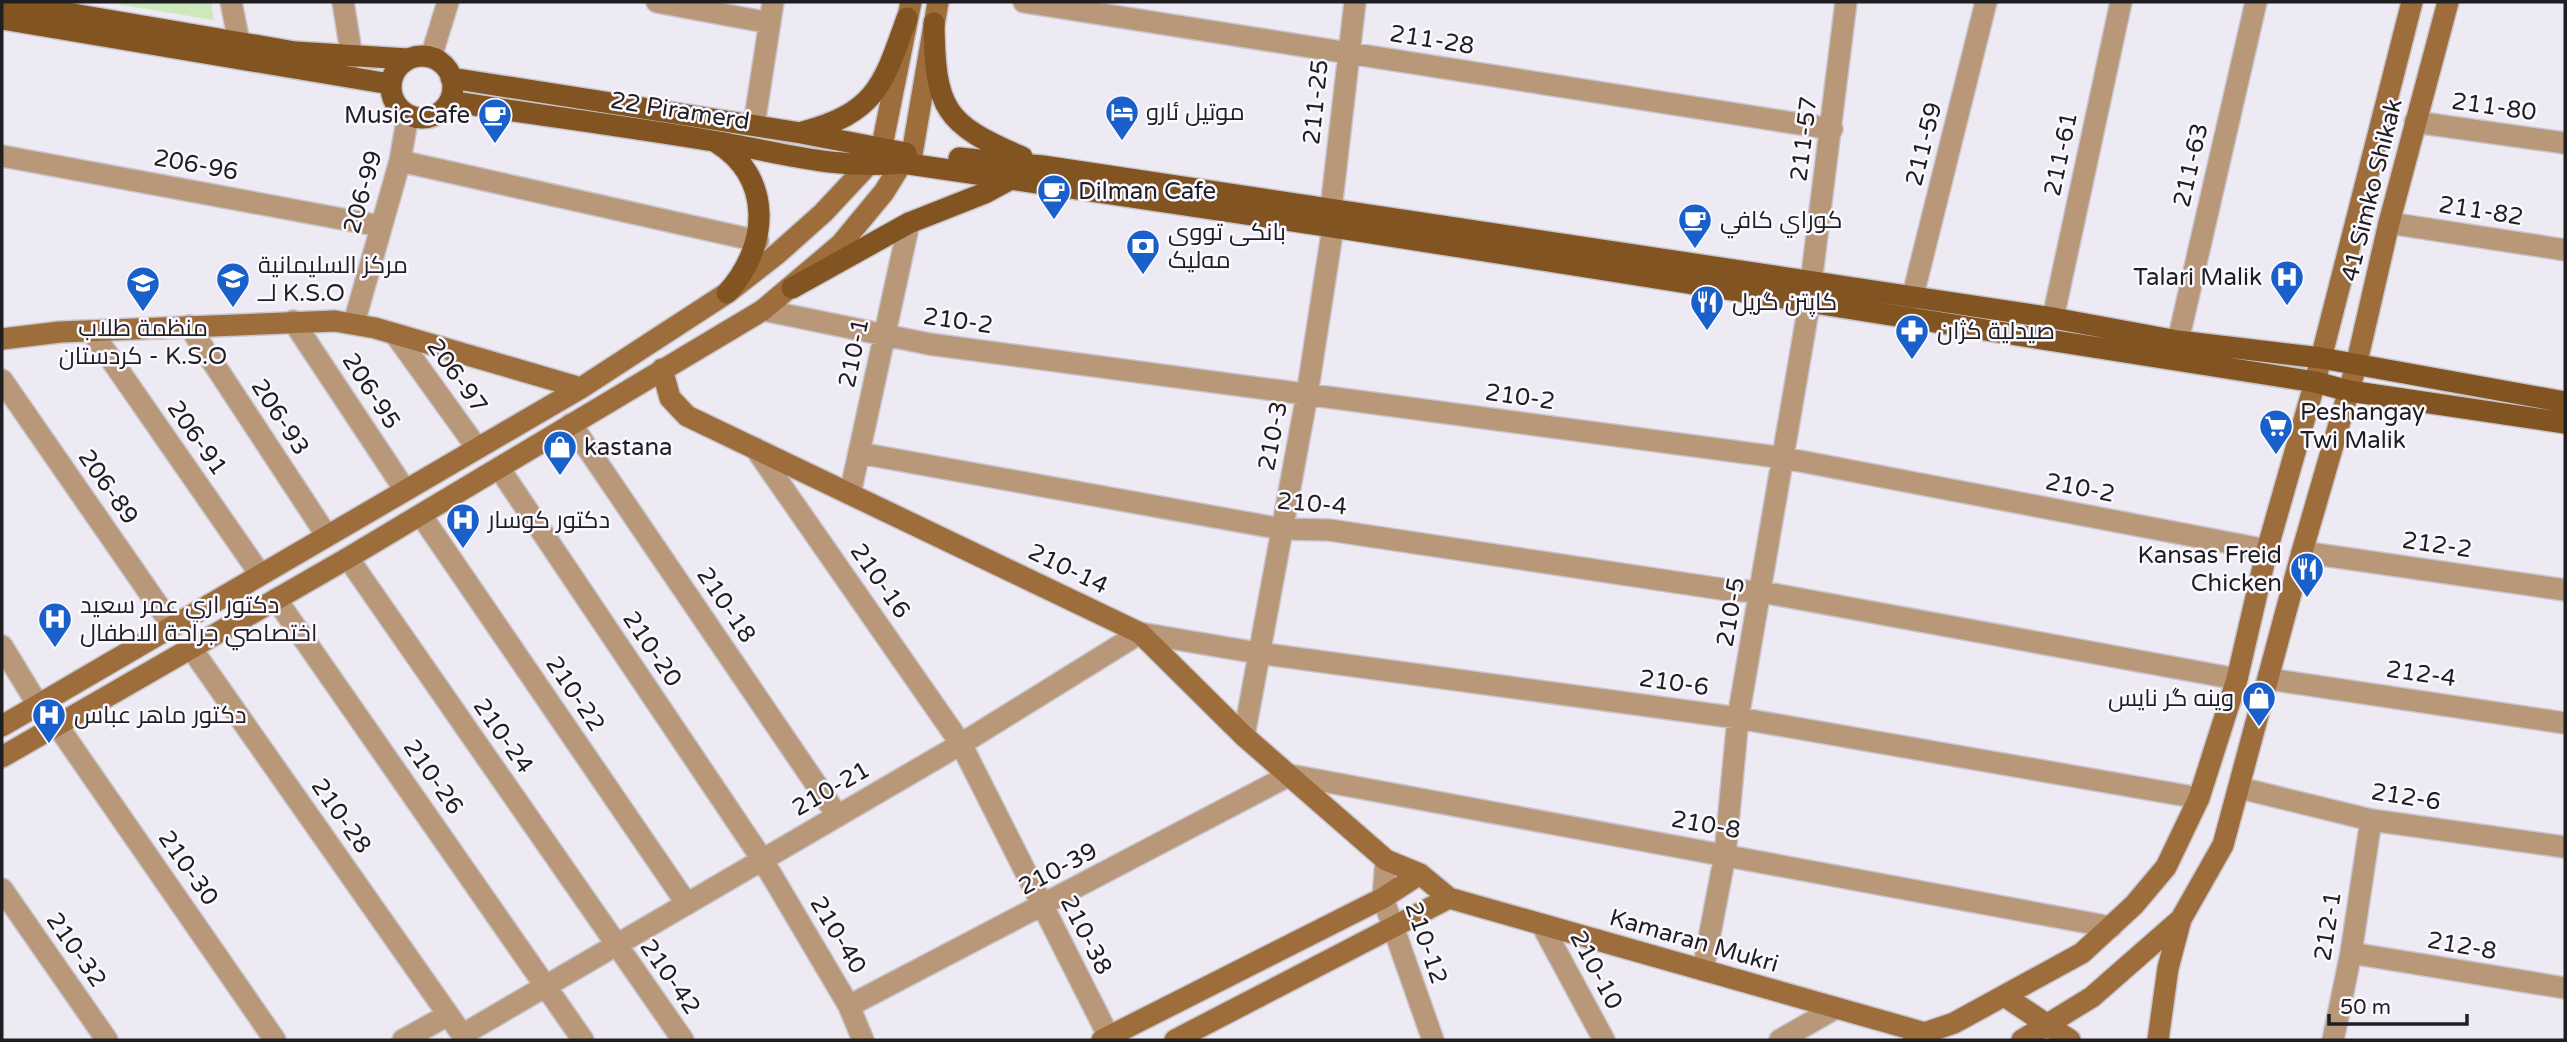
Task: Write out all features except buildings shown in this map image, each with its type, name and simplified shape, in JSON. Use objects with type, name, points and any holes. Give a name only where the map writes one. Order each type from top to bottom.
[{"type":"main road","points":[[2,2],[352,58],[431,57],[443,65],[451,78],[449,105],[426,118],[408,115],[396,105],[390,84],[394,72],[408,59]]},
{"type":"main road","points":[[2,757],[421,515],[763,310],[792,288],[841,244],[884,192],[907,158],[938,2]]},
{"type":"main road","name":"41 Simko Shikak","points":[[1904,1040],[1954,1023],[2006,997],[2082,953],[2111,927],[2166,867],[2199,798],[2237,679],[2267,550],[2315,382],[2412,2]]},
{"type":"main road","name":"41 Simko Shikak","points":[[2181,919],[2223,845],[2240,788],[2302,552],[2356,366],[2389,223],[2448,2]]},
{"type":"main road","points":[[801,133],[847,117],[869,100],[888,73],[909,10]]},
{"type":"main road","points":[[2,726],[171,624],[581,388],[727,293],[801,234],[881,151],[909,10]]},
{"type":"main road","points":[[2,19],[390,84]]},
{"type":"main road","points":[[934,23],[937,75],[944,101],[956,121],[980,139],[1043,166]]},
{"type":"main road","points":[[451,78],[801,133],[1011,179],[1332,218]]},
{"type":"main road","name":"22 Piramerd","points":[[449,105],[461,103],[715,141],[821,163],[865,167],[907,158]]},
{"type":"main road","points":[[715,141],[731,153],[750,181],[759,217],[758,241],[750,263],[727,293]]},
{"type":"main road","points":[[907,158],[1043,166],[1332,218],[1810,294],[2315,382],[2349,391],[2565,423]]},
{"type":"main road","points":[[792,288],[909,223],[985,193],[1011,179]]},
{"type":"main road","points":[[1810,294],[1912,299],[2053,318],[2178,341],[2321,358],[2565,402]]},
{"type":"main road","points":[[2,339],[293,321],[354,323],[581,388]]},
{"type":"main road","name":"210-14","points":[[662,369],[676,408],[696,421],[1140,633],[1244,736],[1386,860],[1420,874]]},
{"type":"main road","points":[[1106,1039],[1383,898],[1420,874]]},
{"type":"main road","name":"Kamaran Mukri","points":[[1420,874],[1449,898],[1925,1033]]},
{"type":"main road","points":[[1175,1040],[1449,898]]},
{"type":"main road","points":[[2022,1040],[2050,1026],[2092,997],[2181,919]]},
{"type":"main road","points":[[2158,1040],[2168,968],[2181,919]]},
{"type":"main road","points":[[2006,997],[2070,1040]]},
{"type":"street","points":[[231,2],[239,42]]},
{"type":"street","points":[[343,2],[352,58]]},
{"type":"street","points":[[431,57],[448,2]]},
{"type":"street","points":[[657,2],[772,12],[754,125]]},
{"type":"street","name":"211-28","points":[[1024,2],[1832,129]]},
{"type":"street","name":"211-25","points":[[1332,218],[1355,2]]},
{"type":"street","name":"211-57","points":[[1810,294],[1846,2]]},
{"type":"street","name":"211-59","points":[[1912,299],[1986,2]]},
{"type":"street","name":"211-61","points":[[2053,318],[2122,2]]},
{"type":"street","name":"211-63","points":[[2178,341],[2256,2]]},
{"type":"street","name":"206-99","points":[[354,323],[400,161],[408,115]]},
{"type":"street","name":"211-80","points":[[2415,122],[2565,143]]},
{"type":"street","name":"206-96","points":[[2,156],[380,226]]},
{"type":"street","points":[[400,161],[758,241]]},
{"type":"street","name":"210-3","points":[[1244,736],[1307,394],[1332,218]]},
{"type":"street","name":"210-1","points":[[850,494],[909,223]]},
{"type":"street","name":"211-82","points":[[2389,223],[2565,250]]},
{"type":"street","name":"210-5","points":[[1703,970],[1725,855],[1738,718],[1762,592],[1810,294]]},
{"type":"street","name":"210-2","points":[[763,310],[885,336],[1784,458],[2267,550]]},
{"type":"street","name":"206-95","points":[[293,321],[405,490]]},
{"type":"street","name":"206-93","points":[[189,326],[327,536]]},
{"type":"street","name":"206-91","points":[[92,332],[260,574]]},
{"type":"street","name":"206-97","points":[[395,334],[477,448]]},
{"type":"street","name":"206-89","points":[[2,380],[171,624]]},
{"type":"street","name":"210-18","points":[[571,424],[837,815]]},
{"type":"street","name":"210-16","points":[[755,448],[961,744]]},
{"type":"street","name":"210-4","points":[[859,453],[1282,530],[1329,530],[1714,588],[1762,592],[2237,679]]},
{"type":"street","name":"210-20","points":[[499,468],[762,859]]},
{"type":"street","name":"210-22","points":[[421,515],[687,904]]},
{"type":"street","name":"212-2","points":[[2302,552],[2565,590]]},
{"type":"street","name":"210-24","points":[[348,558],[614,944]]},
{"type":"street","name":"210-26","points":[[276,599],[545,985]]},
{"type":"street","name":"210-21","points":[[464,1038],[545,985],[961,744],[1140,633]]},
{"type":"street","name":"210-6","points":[[1140,633],[1258,653],[1738,718],[2199,798]]},
{"type":"street","points":[[2,646],[38,705]]},
{"type":"street","name":"210-28","points":[[191,648],[464,1038]]},
{"type":"street","name":"212-4","points":[[2269,679],[2565,723]]},
{"type":"street","name":"210-30","points":[[57,725],[275,1040]]},
{"type":"street","name":"210-38","points":[[961,744],[1106,1039]]},
{"type":"street","name":"210-8","points":[[1290,775],[2111,927]]},
{"type":"street","name":"210-39","points":[[849,1006],[1042,908],[1290,775]]},
{"type":"street","name":"212-6","points":[[2240,788],[2371,820],[2565,847]]},
{"type":"street","name":"212-1","points":[[2333,1040],[2351,953],[2371,820]]},
{"type":"street","name":"210-40","points":[[762,859],[849,1006],[863,1040]]},
{"type":"street","name":"210-12","points":[[1386,860],[1383,898],[1433,1040]]},
{"type":"street","name":"210-32","points":[[2,890],[107,1040]]},
{"type":"street","name":"210-10","points":[[1542,925],[1604,1040]]},
{"type":"street","name":"210-42","points":[[614,944],[683,1040]]},
{"type":"street","name":"212-8","points":[[2351,953],[2565,988]]},
{"type":"street","points":[[545,985],[583,1040]]},
{"type":"street","points":[[1780,1040],[1834,1009]]},
{"type":"street","points":[[403,1040],[448,1015]]},
{"type":"green space","points":[[104,2],[211,2],[214,20]]},
{"type":"place","name":"موتیل ئارو","points":[[1122,142]]},
{"type":"place","name":"Music Cafe","points":[[495,145]]},
{"type":"place","name":"Dilman Cafe","points":[[1054,221]]},
{"type":"place","name":"كوراي كافي","points":[[1695,250]]},
{"type":"place","name":"بانکی تووی مه‌لیک","points":[[1143,276]]},
{"type":"place","name":"Talari Malik","points":[[2287,307]]},
{"type":"place","name":"مرکز السلیمانیة لــ K.S.O","points":[[233,309]]},
{"type":"place","name":"منظمة طلاب كردستان - K.S.O","points":[[143,313]]},
{"type":"place","name":"کاپتن گریل","points":[[1707,332]]},
{"type":"place","name":"صيدلية كژان","points":[[1912,361]]},
{"type":"place","name":"Peshangay Twi Malik","points":[[2276,456]]},
{"type":"place","name":"kastana","points":[[560,477]]},
{"type":"place","name":"دكتور كوسار","points":[[463,550]]},
{"type":"place","name":"Kansas Freid Chicken","points":[[2307,599]]},
{"type":"place","name":"دكتور اري عمر سعيد اختصاصي جراحة الاطفال","points":[[55,649]]},
{"type":"place","name":"وینه گر نایس","points":[[2259,728]]},
{"type":"place","name":"دكتور ماهر عباس","points":[[49,745]]}]
